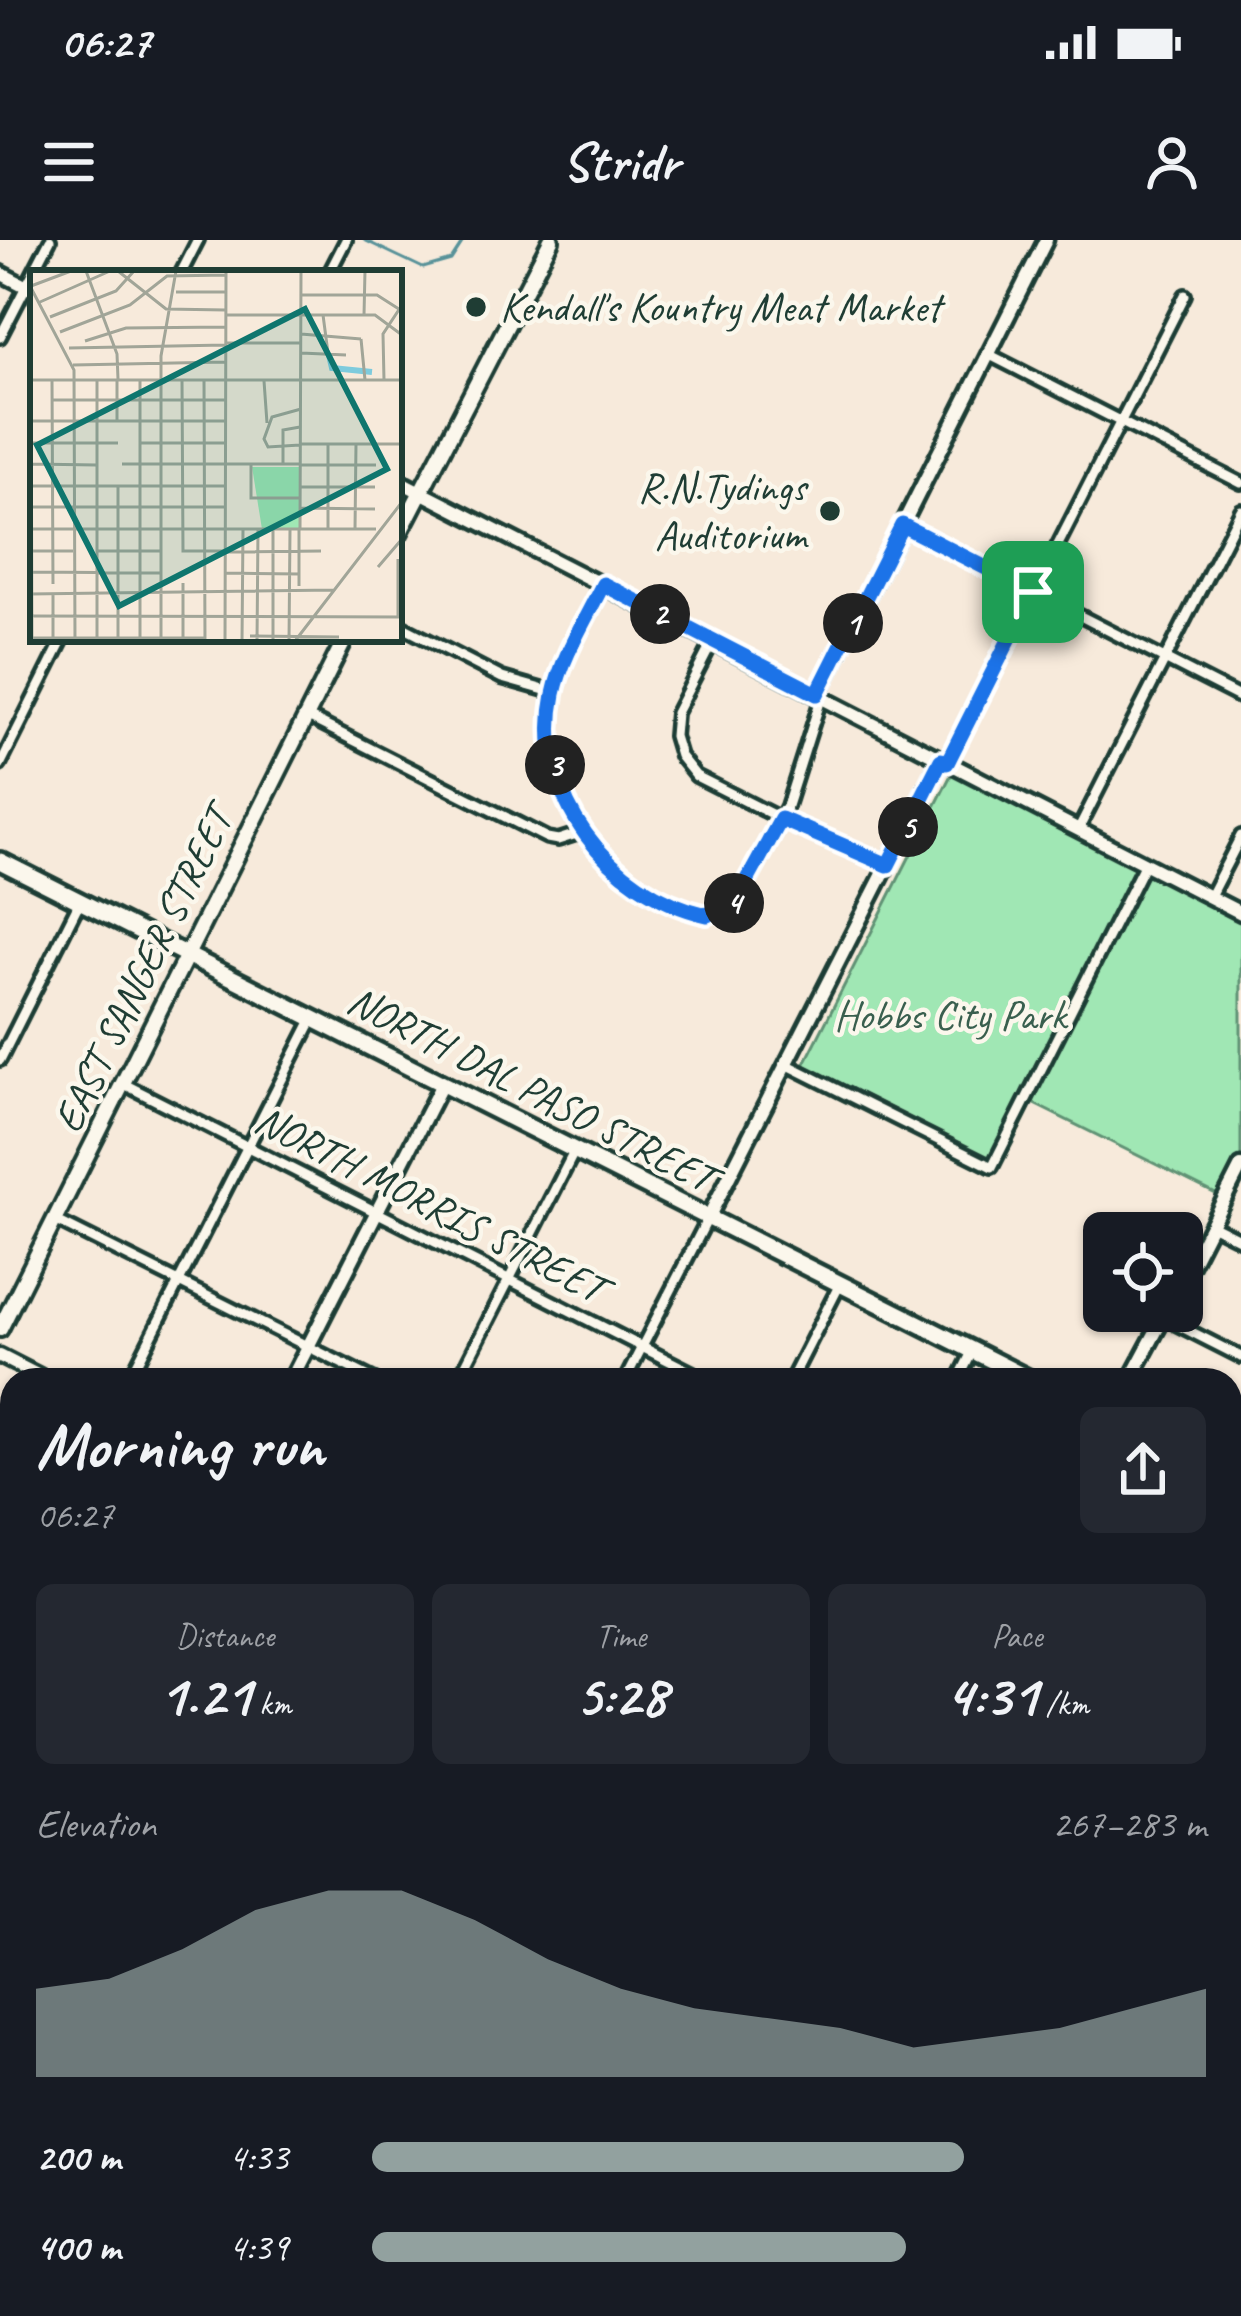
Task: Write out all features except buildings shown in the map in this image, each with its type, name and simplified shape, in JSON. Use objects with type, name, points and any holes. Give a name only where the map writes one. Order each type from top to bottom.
[{"type":"main road","points":[[402,528],[551,240]]},
{"type":"main road","name":"EAST SANGER STREET","points":[[0,1329],[343,642]]},
{"type":"main road","name":"NORTH DAL PASO STREET","points":[[0,861],[1007,1368]]},
{"type":"street","points":[[38,270],[50,240]]},
{"type":"street","points":[[183,270],[198,240]]},
{"type":"street","points":[[330,270],[344,240]]},
{"type":"street","points":[[603,584],[554,693],[551,722],[556,771],[568,805],[611,866],[639,885],[692,912],[707,915],[727,909],[748,882],[781,819],[797,781],[819,697],[1046,240]]},
{"type":"street","points":[[0,273],[30,288],[0,337]]},
{"type":"street","points":[[631,1368],[1185,295]]},
{"type":"street","points":[[988,354],[1241,483]]},
{"type":"street","points":[[402,483],[1241,913]]},
{"type":"street","points":[[1078,830],[1241,510]]},
{"type":"street","points":[[902,525],[1241,698]]},
{"type":"street","points":[[402,627],[502,678],[554,693]]},
{"type":"street","points":[[713,641],[676,713],[674,736],[680,756],[696,776],[888,865]]},
{"type":"street","points":[[0,765],[62,642]]},
{"type":"street","points":[[306,716],[547,838],[583,832]]},
{"type":"street","points":[[1210,896],[1241,836]]},
{"type":"street","points":[[786,1064],[992,1167],[1145,863]]},
{"type":"street","points":[[0,1060],[80,902]]},
{"type":"street","points":[[135,1368],[312,1020]]},
{"type":"street","name":"NORTH MORRIS STREET","points":[[124,1084],[683,1368]]},
{"type":"street","points":[[297,1368],[442,1084]]},
{"type":"street","points":[[464,1368],[575,1150]]},
{"type":"street","points":[[1203,1241],[1241,1166]]},
{"type":"street","points":[[55,1220],[351,1368]]},
{"type":"street","points":[[1211,1225],[1241,1240]]},
{"type":"street","points":[[797,1368],[840,1284]]},
{"type":"street","points":[[1136,1368],[1155,1332]]},
{"type":"street","points":[[1196,1332],[1241,1358]]},
{"type":"street","points":[[964,1368],[973,1350]]},
{"type":"green space","name":"Hobbs City Park","points":[[953,771],[1137,859],[1137,872],[1141,866],[1241,916],[1241,1156],[1220,1196],[1030,1102],[993,1159],[804,1065]]},
{"type":"waterway","points":[[364,240],[423,268],[451,260],[464,240]]},
{"type":"place","name":"Kendall's Kountry Meat Market","points":[[476,307]]},
{"type":"place","name":"R.N.Tydings Auditorium","points":[[830,511]]},
{"type":"route","points":[[902,525],[1033,592],[947,763],[941,760],[888,865],[781,819],[735,903],[707,915],[692,912],[611,866],[579,826],[559,785],[551,747],[554,693],[603,584],[817,694],[902,525]]}]
